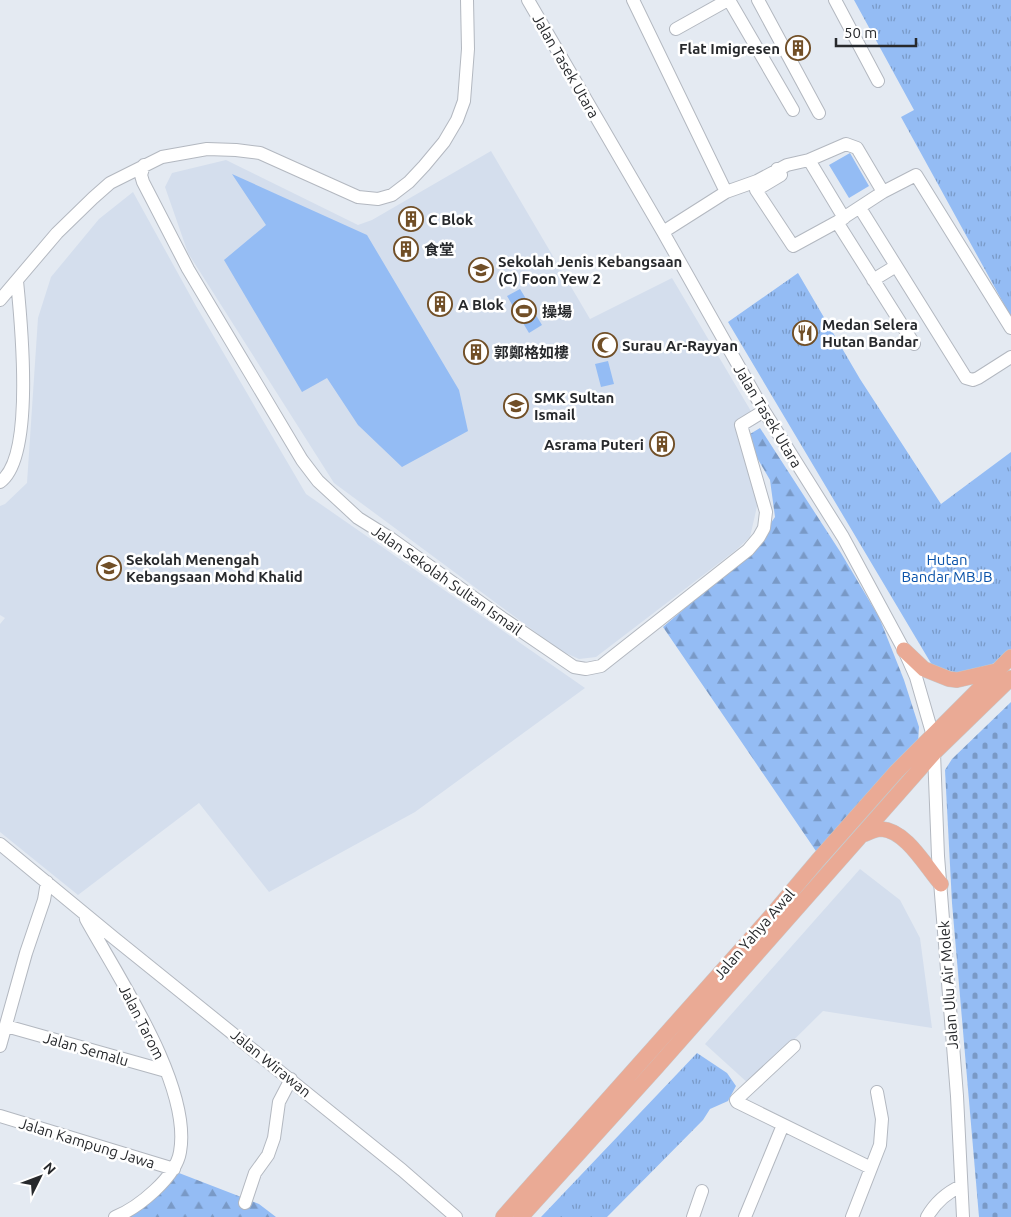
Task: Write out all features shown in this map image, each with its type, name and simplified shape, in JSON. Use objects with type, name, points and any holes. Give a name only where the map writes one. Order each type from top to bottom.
[{"type":"main road","points":[[904,650],[924,669],[949,679],[957,680],[996,671]]},
{"type":"main road","name":"Jalan Yahya Awal","points":[[502,1217],[770,917],[896,772],[1011,657]]},
{"type":"main road","name":"Jalan Yahya Awal","points":[[521,1217],[656,1068],[934,754],[1011,678]]},
{"type":"main road","points":[[860,836],[881,829],[890,830],[907,841],[941,884]]},
{"type":"street","points":[[0,300],[57,234],[92,198],[110,183],[162,157],[207,149],[260,153],[358,197],[378,199],[392,195],[409,182],[424,166],[444,142],[457,120],[464,101],[468,49],[466,0]]},
{"type":"street","name":"Jalan Tasek Utara","points":[[528,0],[663,232],[764,411],[843,538],[904,650],[916,677],[933,736],[934,754]]},
{"type":"street","points":[[633,0],[726,192]]},
{"type":"street","points":[[676,29],[728,0],[793,110]]},
{"type":"street","points":[[758,0],[819,113]]},
{"type":"street","points":[[836,0],[878,81]]},
{"type":"street","points":[[663,232],[726,192],[757,181],[777,169],[808,160],[846,144],[854,146],[883,192]]},
{"type":"street","points":[[808,160],[874,280],[914,344]]},
{"type":"street","name":"Jalan Sekolah Sultan Ismail","points":[[144,165],[141,175],[143,182],[188,269],[302,460],[318,481],[358,518],[390,538],[502,618],[574,666],[586,669],[601,666],[748,550],[759,537],[764,528],[766,512],[741,426],[764,411]]},
{"type":"street","points":[[777,169],[781,175],[756,190],[793,246],[841,220],[883,192],[916,175],[1011,328]]},
{"type":"street","points":[[860,208],[968,379],[978,378],[1011,357]]},
{"type":"street","points":[[874,280],[896,266]]},
{"type":"street","points":[[0,482],[10,472],[24,413],[22,343],[17,281]]},
{"type":"street","name":"Jalan Ulu Air Molek","points":[[934,754],[941,884],[957,1096],[963,1217]]},
{"type":"street","name":"Jalan Tarom","points":[[0,844],[82,912],[151,1034],[175,1097],[182,1133],[180,1153],[174,1169],[149,1196],[115,1217]]},
{"type":"street","points":[[0,1046],[26,953],[44,900],[46,882]]},
{"type":"street","name":"Jalan Wirawan","points":[[82,912],[291,1079],[422,1186],[456,1217]]},
{"type":"street","points":[[106,955],[114,938]]},
{"type":"street","name":"Jalan Semalu","points":[[6,1026],[166,1071]]},
{"type":"street","points":[[794,1046],[736,1100],[738,1103],[871,1168]]},
{"type":"street","points":[[244,1203],[255,1173],[268,1155],[274,1138],[278,1102],[291,1079]]},
{"type":"street","points":[[852,1217],[880,1145],[882,1119],[876,1092]]},
{"type":"street","name":"Jalan Kampung Jawa","points":[[0,1116],[174,1169]]},
{"type":"street","points":[[746,1217],[784,1125]]},
{"type":"street","points":[[927,1217],[933,1207],[948,1193],[961,1186]]},
{"type":"street","points":[[693,1217],[702,1191]]},
{"type":"shaded area","name":"SMK Sultan Ismail","points":[[491,151],[590,319],[672,278],[758,423],[737,435],[758,502],[750,537],[736,550],[596,657],[579,659],[561,651],[334,483],[188,253],[165,187],[172,173],[226,160],[358,225],[372,220]]},
{"type":"shaded area","points":[[133,192],[196,306],[306,494],[585,688],[415,812],[269,892],[199,803],[78,895],[0,832],[0,624],[5,618],[0,615],[0,506],[5,504],[27,483],[38,318],[51,277],[99,219]]},
{"type":"shaded area","points":[[860,869],[900,900],[920,938],[932,1028],[823,1011],[749,1084],[705,1044]]},
{"type":"green space","points":[[854,0],[1011,0],[1011,317],[901,117],[914,110]]},
{"type":"green space","points":[[850,153],[869,186],[849,198],[829,165]]},
{"type":"green space","points":[[232,174],[367,235],[459,390],[468,431],[402,467],[358,425],[327,378],[302,392],[224,260],[266,225]]},
{"type":"green space","name":"Hutan Bandar MBJB","points":[[798,273],[860,379],[941,504],[1011,452],[1011,649],[996,662],[968,677],[932,665],[728,322]]},
{"type":"green space","name":"操場","points":[[520,289],[542,325],[529,333],[507,296]]},
{"type":"green space","points":[[608,361],[614,384],[601,387],[595,364]]},
{"type":"green space","points":[[760,428],[841,553],[879,617],[904,680],[919,727],[918,743],[818,854],[663,627],[751,552],[775,517],[770,480],[745,437]]},
{"type":"green space","points":[[1011,702],[1011,1217],[979,1217],[952,903],[945,770],[952,759]]},
{"type":"green space","points":[[697,1053],[727,1073],[736,1086],[728,1101],[710,1109],[703,1120],[607,1217],[541,1217]]},
{"type":"green space","points":[[179,1173],[259,1204],[276,1217],[122,1217],[158,1193]]},
{"type":"place","name":"Flat Imigresen","points":[[798,48]]},
{"type":"place","name":"C Blok","points":[[411,219]]},
{"type":"place","name":"食堂","points":[[406,249]]},
{"type":"place","name":"Sekolah Jenis Kebangsaan (C) Foon Yew 2","points":[[481,270]]},
{"type":"place","name":"A Blok","points":[[440,304]]},
{"type":"place","name":"操場","points":[[524,311]]},
{"type":"place","name":"Medan Selera Hutan Bandar","points":[[805,333]]},
{"type":"place","name":"Surau Ar-Rayyan","points":[[605,345]]},
{"type":"place","name":"郭鄭格如樓","points":[[476,352]]},
{"type":"place","name":"SMK Sultan Ismail","points":[[516,406]]},
{"type":"place","name":"Asrama Puteri","points":[[662,444]]},
{"type":"place","name":"Sekolah Menengah Kebangsaan Mohd Khalid","points":[[109,568]]}]
